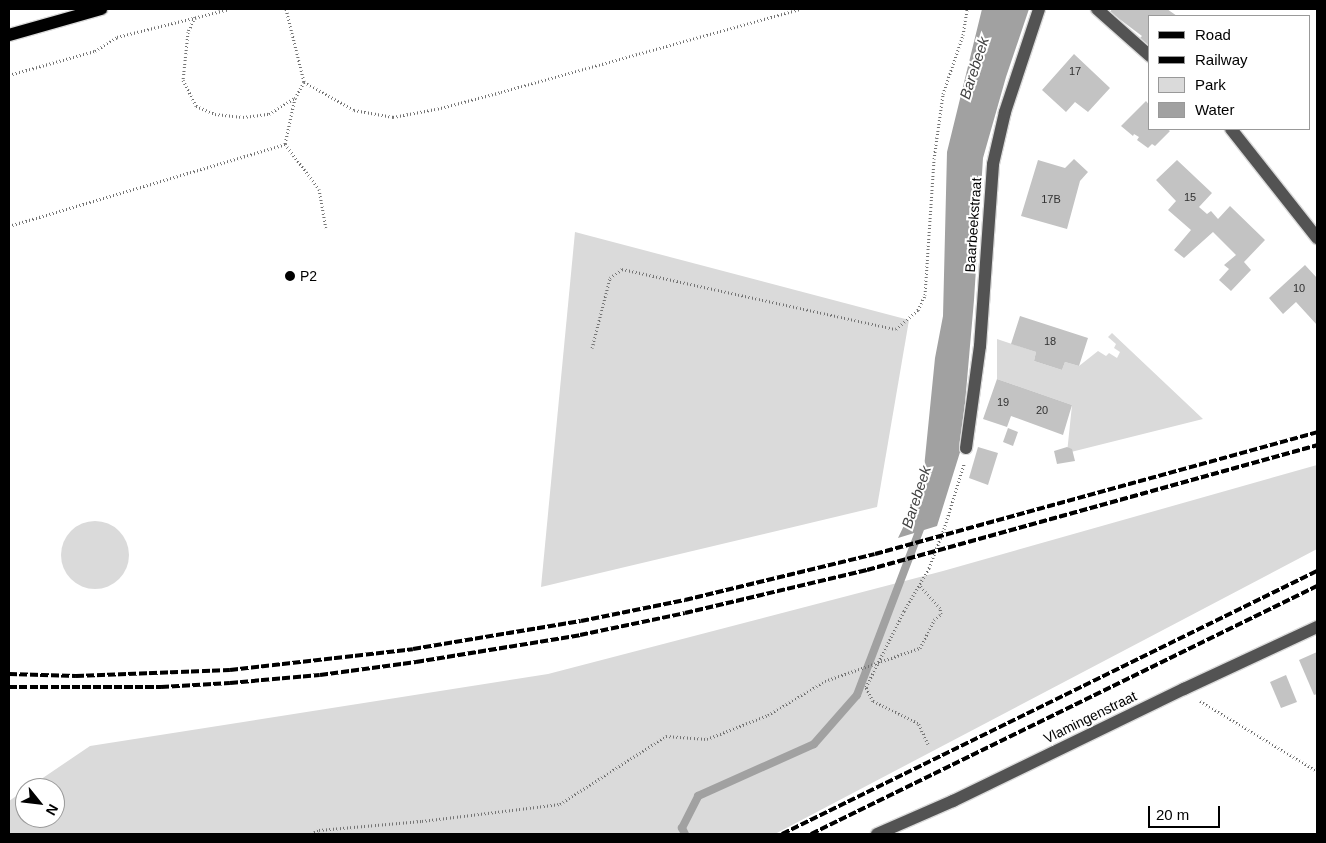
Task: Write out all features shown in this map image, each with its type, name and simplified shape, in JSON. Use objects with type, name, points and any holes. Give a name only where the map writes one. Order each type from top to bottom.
[{"type":"main road","points":[[9,35],[101,9]]},
{"type":"street","name":"Baarbeekstraat","points":[[966,448],[980,346],[993,164],[1005,112],[1039,9]]},
{"type":"street","points":[[1097,9],[1148,54]]},
{"type":"street","points":[[1232,130],[1317,238]]},
{"type":"street","name":"Vlamingenstraat","points":[[877,834],[953,801],[1317,627]]},
{"type":"path","points":[[9,75],[95,51],[117,37],[229,9]]},
{"type":"path","points":[[286,9],[304,82],[295,98],[285,144],[319,189],[326,227]]},
{"type":"path","points":[[304,82],[354,110],[393,117],[441,108],[800,9]]},
{"type":"path","points":[[592,348],[610,278],[622,269],[896,329],[918,310],[925,295],[934,159],[944,94],[963,35],[967,9]]},
{"type":"path","points":[[195,17],[188,32],[183,80],[196,106],[215,114],[243,117],[268,114],[295,98]]},
{"type":"path","points":[[9,226],[285,144]]},
{"type":"path","points":[[928,744],[918,723],[873,701],[868,695],[866,687],[904,611],[920,586],[944,529],[964,469],[966,448]]},
{"type":"path","points":[[311,834],[319,830],[422,821],[560,804],[666,736],[707,739],[768,714],[825,681],[920,648],[934,620],[941,614],[940,608],[920,586]]},
{"type":"path","points":[[1184,689],[1193,697],[1317,771]]},
{"type":"green space","points":[[575,232],[909,320],[877,507],[541,587]]},
{"type":"green space","points":[[1112,333],[1203,419],[1067,453],[1072,405],[997,379],[997,339],[1036,352],[1034,361],[1062,370],[1065,362],[1079,366],[1098,351],[1106,356],[1109,353],[1117,358],[1120,352],[1114,348],[1116,344],[1108,337]]},
{"type":"green space","points":[[1317,465],[1317,549],[775,834],[9,834],[9,801],[15,797],[15,828],[65,828],[65,778],[43,778],[90,746],[548,674],[943,571]]},
{"type":"green space","points":[[95,521],[108,524],[119,531],[126,542],[129,555],[126,568],[119,579],[108,586],[95,589],[82,586],[71,579],[64,568],[61,555],[64,542],[71,531],[82,524]]},
{"type":"water","points":[[982,9],[1029,9],[1006,77],[983,158],[974,300],[961,449],[937,526],[898,538],[922,488],[935,358],[943,316],[947,152]]},
{"type":"building","points":[[1112,9],[1167,9],[1176,15],[1148,15],[1148,46],[1139,39],[1142,36],[1110,12]]},
{"type":"building","points":[[1074,54],[1110,88],[1088,112],[1075,102],[1066,112],[1042,90]]},
{"type":"building","points":[[1146,101],[1148,104],[1148,130],[1170,131],[1155,146],[1152,144],[1148,148],[1137,140],[1139,137],[1134,134],[1133,136],[1121,126]]},
{"type":"building","points":[[1074,159],[1088,172],[1080,181],[1067,229],[1021,216],[1038,160],[1065,168]]},
{"type":"building","points":[[1177,160],[1212,193],[1199,207],[1207,214],[1211,211],[1218,219],[1230,206],[1265,240],[1244,262],[1251,270],[1231,291],[1219,280],[1229,269],[1224,265],[1236,255],[1213,232],[1184,258],[1174,250],[1191,230],[1168,210],[1176,201],[1156,180]]},
{"type":"building","points":[[1305,265],[1317,278],[1317,325],[1296,302],[1283,314],[1269,298]]},
{"type":"building","points":[[1020,316],[1088,338],[1079,366],[1065,362],[1062,370],[1034,361],[1036,352],[1011,344]]},
{"type":"building","points":[[997,379],[1072,405],[1063,435],[1011,416],[1007,427],[983,419]]},
{"type":"building","points":[[1008,428],[1018,432],[1013,446],[1003,442]]},
{"type":"building","points":[[978,447],[998,453],[988,485],[969,478]]},
{"type":"building","points":[[1067,447],[1072,449],[1075,461],[1057,464],[1054,451]]},
{"type":"building","points":[[1317,652],[1317,694],[1314,695],[1299,660]]},
{"type":"building","points":[[1286,675],[1297,702],[1281,708],[1270,682]]},
{"type":"waterway","name":"Barebeek","points":[[685,834],[682,828],[698,796],[814,744],[857,695],[922,524]]},
{"type":"railway","points":[[9,674],[76,676],[230,670],[413,649],[581,621],[685,600],[875,554],[1317,432]]},
{"type":"railway","points":[[9,687],[161,687],[320,675],[416,662],[580,635],[685,613],[867,570],[1317,445]]},
{"type":"railway","points":[[782,834],[1317,571]]},
{"type":"railway","points":[[811,834],[1317,586]]},
{"type":"place","name":"P2","points":[[290,276]]}]
